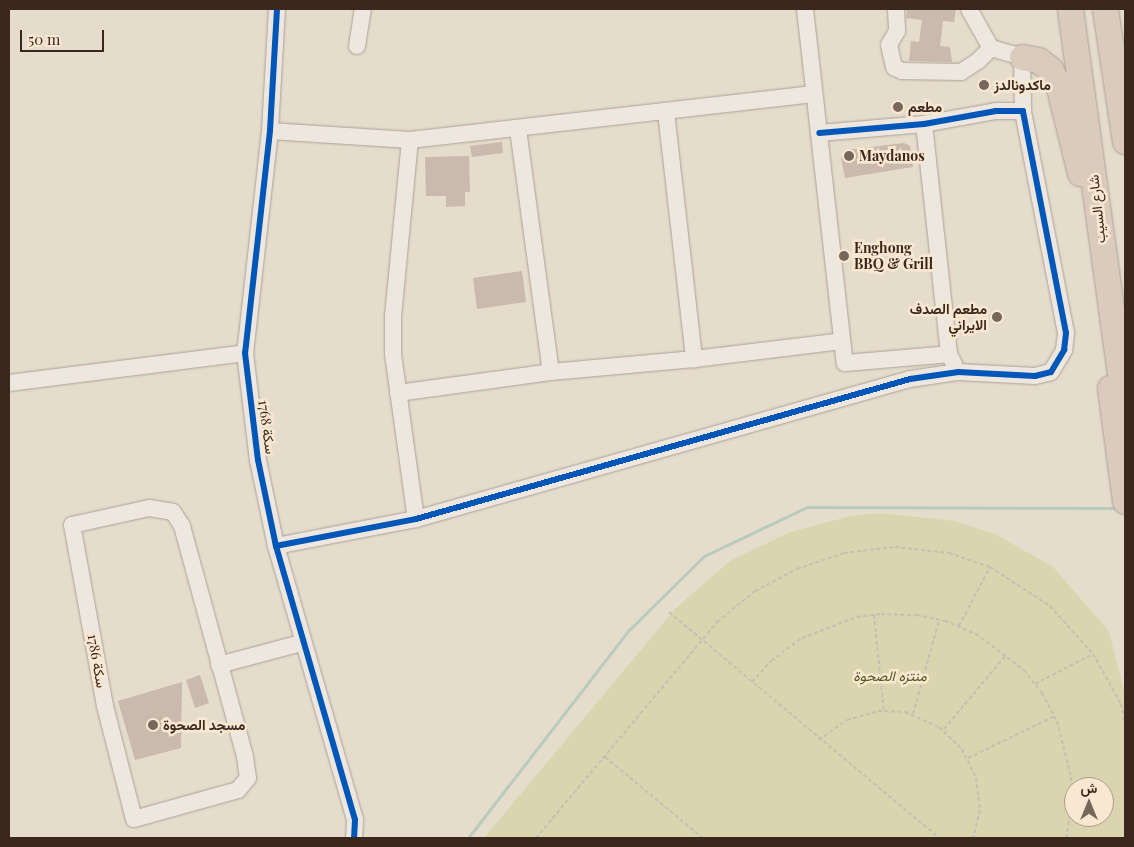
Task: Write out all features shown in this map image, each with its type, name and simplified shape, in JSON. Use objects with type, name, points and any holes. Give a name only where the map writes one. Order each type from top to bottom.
[{"type":"highway","name":"شارع السيب","points":[[1070,9],[1089,137],[1104,275],[1125,408]]},
{"type":"highway","points":[[1105,9],[1125,142]]},
{"type":"highway","points":[[1022,57],[1038,60],[1050,69],[1058,84],[1104,275]]},
{"type":"highway","points":[[1114,333],[1110,387],[1125,501]]},
{"type":"street","name":"سكة 1768","points":[[277,9],[270,131],[244,353],[258,460],[276,546],[302,643],[355,820],[354,838]]},
{"type":"street","points":[[357,46],[363,9]]},
{"type":"street","points":[[805,9],[845,363],[949,354]]},
{"type":"street","points":[[896,9],[897,31],[889,45],[894,67],[902,71],[960,72],[978,62],[991,48]]},
{"type":"street","points":[[276,546],[416,519],[910,379],[958,372],[1035,376],[1051,372],[1064,350],[1066,333],[1023,111],[1022,57],[991,48],[969,9]]},
{"type":"street","points":[[270,131],[410,140],[814,94]]},
{"type":"street","points":[[820,132],[924,124],[996,111],[1023,111]]},
{"type":"street","points":[[666,112],[694,360]]},
{"type":"street","points":[[924,124],[949,354],[958,372]]},
{"type":"street","points":[[518,129],[551,372]]},
{"type":"street","points":[[410,140],[393,315],[393,354],[416,519]]},
{"type":"street","points":[[398,393],[551,372],[694,360],[842,341]]},
{"type":"street","points":[[9,384],[244,353]]},
{"type":"street","name":"سكة 1786","points":[[149,508],[173,512],[182,526],[219,665],[245,757],[248,778],[238,790],[134,818],[105,706],[72,525],[149,508]]},
{"type":"street","points":[[219,665],[302,643]]},
{"type":"path","points":[[536,838],[701,639],[756,591],[797,569],[844,553],[895,547],[949,553],[990,567],[1050,606],[1093,654],[1121,704],[1125,722]]},
{"type":"path","points":[[959,626],[990,567]]},
{"type":"path","points":[[670,612],[819,740],[939,838]]},
{"type":"path","points":[[752,682],[779,654],[809,634],[836,623],[874,615],[905,614],[939,620],[959,626],[1007,654],[1035,684],[1055,716],[1068,752],[1071,777],[1072,802],[1066,838]]},
{"type":"path","points":[[874,615],[884,711]]},
{"type":"path","points":[[913,714],[939,620]]},
{"type":"path","points":[[943,730],[1007,654]]},
{"type":"path","points":[[1035,684],[1093,654]]},
{"type":"path","points":[[819,740],[847,720],[884,711],[913,714],[943,730],[968,758],[979,793],[978,819],[972,838]]},
{"type":"path","points":[[968,758],[1055,716]]},
{"type":"path","points":[[605,757],[703,838]]},
{"type":"green space","name":"منتزه الصحوة","points":[[880,513],[954,521],[995,534],[1053,567],[1109,631],[1125,695],[1125,838],[484,838],[676,608],[730,561],[790,532],[851,516]]},
{"type":"building","points":[[907,9],[956,9],[954,22],[943,21],[940,46],[950,47],[952,62],[909,61],[911,41],[919,42],[922,20],[906,18]]},
{"type":"building","points":[[502,142],[503,153],[472,157],[470,146]]},
{"type":"building","points":[[904,143],[910,146],[913,167],[845,178],[841,158],[847,150]]},
{"type":"building","points":[[469,156],[470,192],[465,192],[465,206],[446,207],[446,196],[426,196],[425,157]]},
{"type":"building","points":[[522,271],[526,302],[477,309],[473,278]]},
{"type":"building","points":[[200,675],[209,703],[195,708],[186,680]]},
{"type":"building","name":"مسجد الصحوة","points":[[182,682],[181,748],[135,760],[118,701]]},
{"type":"waterway","points":[[468,838],[629,630],[704,556],[807,507],[1119,508]]},
{"type":"cycle path","points":[[277,9],[270,131],[245,353],[258,460],[276,546],[355,820],[354,838]]},
{"type":"cycle path","points":[[276,546],[416,519],[910,379],[958,372],[1035,376],[1051,372],[1064,350],[1066,333],[1023,111],[996,111],[924,124],[819,133]]},
{"type":"place","name":"ماكدونالدز","points":[[984,85]]},
{"type":"place","name":"مطعم","points":[[898,107]]},
{"type":"place","name":"Maydanos","points":[[849,156]]},
{"type":"place","name":"Enghong BBQ & Grill","points":[[844,256]]},
{"type":"place","name":"مطعم الصدف الايراني","points":[[997,317]]},
{"type":"place","name":"مسجد الصحوة","points":[[153,725]]}]
